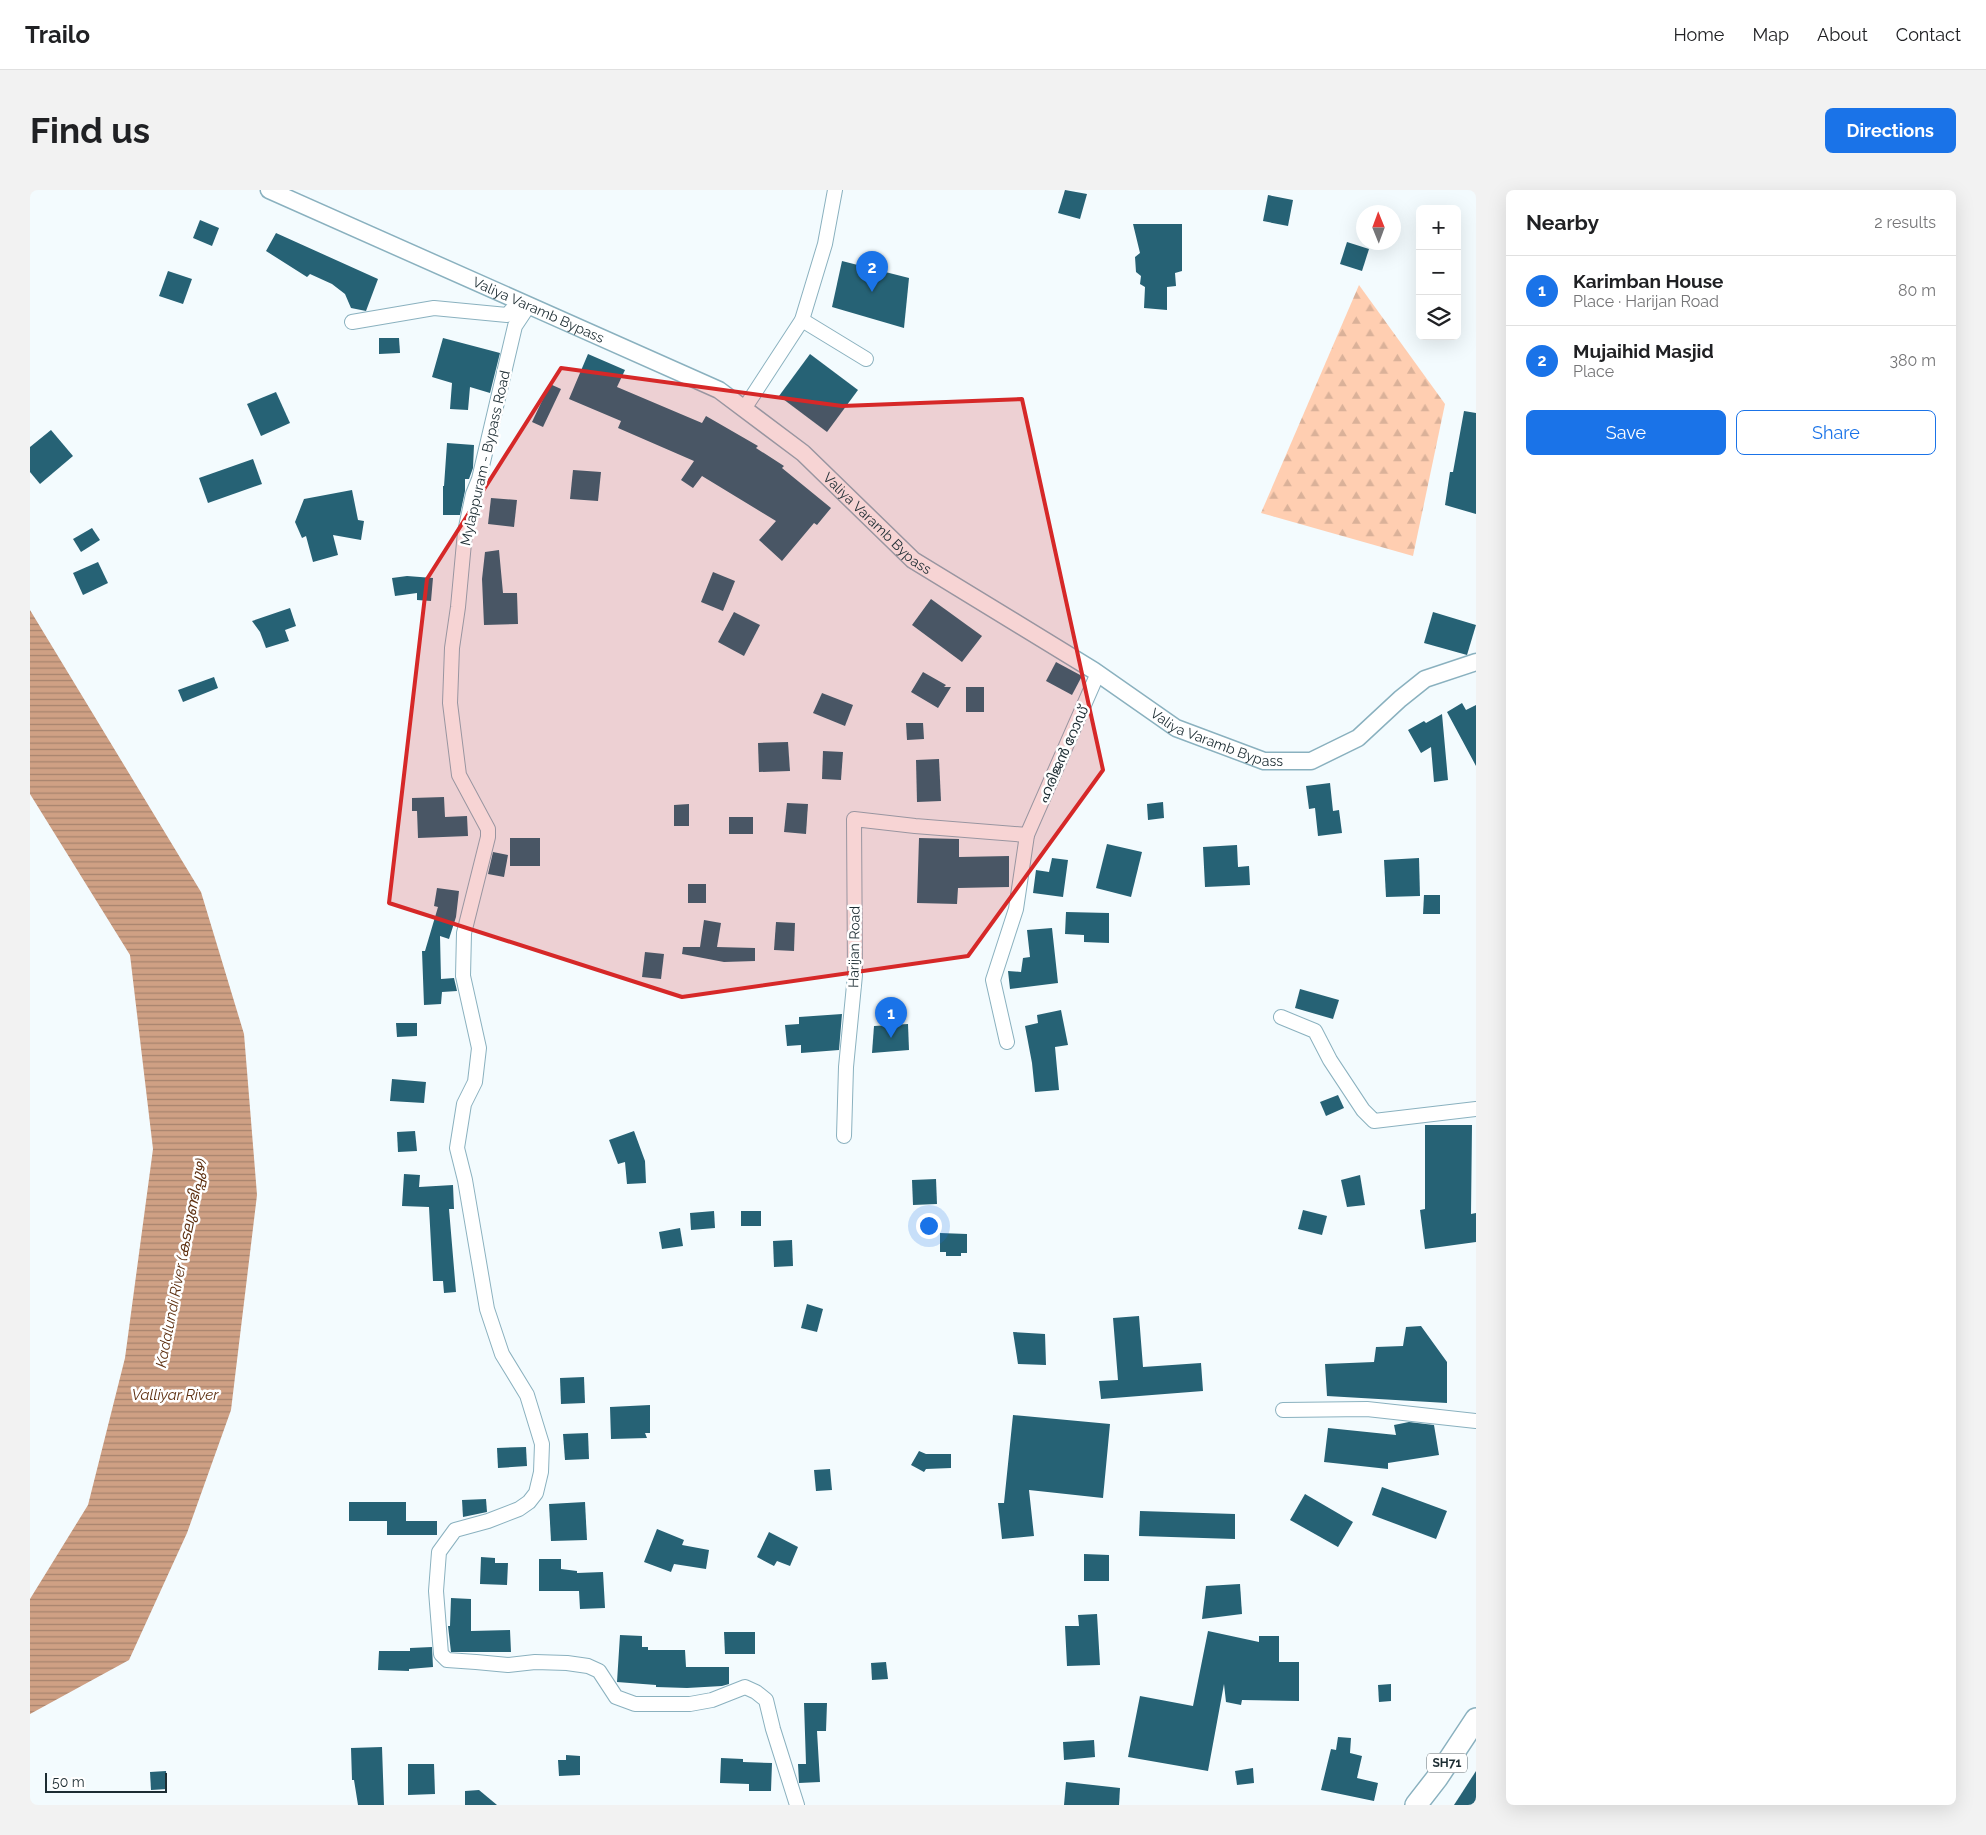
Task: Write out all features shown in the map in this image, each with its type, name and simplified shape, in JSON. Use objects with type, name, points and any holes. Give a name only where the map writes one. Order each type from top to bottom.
[{"type":"main road","name":"SH71","points":[[1416,1805],[1437,1778],[1476,1719]]},
{"type":"street","name":"Valiya Varamb Bypass","points":[[269,190],[719,390],[803,453],[913,560],[1098,673],[1176,728],[1264,761],[1311,761],[1358,738],[1400,699],[1425,679],[1476,662]]},
{"type":"street","points":[[744,409],[802,320],[825,244],[835,190]]},
{"type":"street","points":[[352,322],[434,308],[507,315],[524,303]]},
{"type":"street","name":"Mylappuram - Bypass Road","points":[[524,303],[515,326],[465,532],[452,648],[450,704],[459,775],[488,829],[488,837],[464,933],[463,976],[479,1048],[475,1082],[464,1104],[457,1148],[465,1180],[487,1309],[502,1354],[527,1395],[542,1444],[541,1472],[536,1493],[529,1502],[519,1509],[488,1521],[455,1530],[439,1552],[437,1600],[441,1654],[447,1660],[508,1665],[535,1662],[588,1666],[599,1671],[616,1697],[635,1704],[690,1704],[712,1700],[745,1688],[751,1690],[766,1700],[797,1805]]},
{"type":"street","points":[[802,320],[866,359]]},
{"type":"street","name":"ഹരിജൻ റോഡ്","points":[[1007,1042],[993,980],[1016,909],[1027,834],[1098,673]]},
{"type":"street","name":"Harijan Road","points":[[844,1136],[846,1067],[855,975],[854,819],[915,826],[1027,834]]},
{"type":"street","points":[[1281,1017],[1314,1031],[1330,1060],[1363,1110],[1374,1121],[1476,1109]]},
{"type":"street","points":[[1284,1410],[1367,1409],[1476,1421]]},
{"type":"highlighted area","points":[[561,368],[842,406],[1022,399],[1103,770],[968,956],[682,997],[389,903],[427,579]]},
{"type":"green space","points":[[1359,285],[1445,404],[1413,556],[1261,513]]},
{"type":"water","name":"Valliyar River","points":[[30,610],[201,892],[244,1034],[257,1195],[231,1410],[187,1533],[129,1660],[30,1714],[30,1599],[88,1505],[125,1358],[153,1149],[130,955],[30,794]]},
{"type":"building","points":[[1065,190],[1087,194],[1080,219],[1058,213]]},
{"type":"building","points":[[1268,195],[1293,200],[1288,226],[1263,221]]},
{"type":"building","points":[[200,220],[219,228],[212,246],[193,238]]},
{"type":"building","points":[[1133,224],[1182,224],[1182,271],[1175,273],[1176,286],[1167,287],[1167,310],[1144,308],[1145,287],[1140,284],[1141,276],[1136,272],[1135,257],[1140,253]]},
{"type":"building","points":[[276,233],[378,279],[366,311],[351,308],[345,294],[332,284],[310,274],[307,277],[266,251]]},
{"type":"building","points":[[1347,242],[1356,245],[1356,250],[1369,250],[1362,271],[1340,264]]},
{"type":"building","points":[[842,261],[909,278],[904,328],[832,307]]},
{"type":"building","points":[[168,271],[192,279],[183,304],[159,296]]},
{"type":"building","points":[[379,338],[399,338],[400,353],[379,354]]},
{"type":"building","points":[[443,338],[500,353],[490,393],[470,387],[468,410],[450,409],[452,383],[432,377]]},
{"type":"building","points":[[588,354],[625,370],[617,387],[702,423],[706,416],[758,446],[756,448],[784,466],[782,468],[831,508],[817,525],[814,523],[782,561],[759,540],[776,521],[702,476],[693,488],[681,480],[694,461],[618,428],[621,421],[569,399]]},
{"type":"building","points":[[810,354],[858,390],[827,432],[779,396]]},
{"type":"building","points":[[550,384],[561,389],[543,427],[532,422]]},
{"type":"building","points":[[276,392],[290,423],[261,436],[247,404]]},
{"type":"building","points":[[1464,411],[1476,413],[1476,514],[1445,505],[1450,472],[1453,472]]},
{"type":"building","points":[[51,430],[73,456],[40,484],[30,472],[30,447]]},
{"type":"building","points":[[447,443],[474,445],[473,468],[469,479],[465,479],[465,491],[460,515],[443,515],[443,486]]},
{"type":"building","points":[[253,459],[262,484],[208,503],[199,478]]},
{"type":"building","points":[[573,470],[601,472],[598,501],[570,499]]},
{"type":"building","points":[[352,490],[358,520],[364,521],[361,540],[333,535],[338,555],[313,562],[306,536],[302,538],[295,522],[304,499]]},
{"type":"building","points":[[491,498],[517,500],[514,527],[488,524]]},
{"type":"building","points":[[92,528],[100,540],[81,552],[73,539]]},
{"type":"building","points":[[499,550],[503,593],[517,593],[518,624],[484,625],[482,579],[485,552]]},
{"type":"building","points":[[98,562],[108,583],[83,595],[73,573]]},
{"type":"building","points":[[713,572],[735,581],[723,611],[701,602]]},
{"type":"building","points":[[407,576],[433,578],[431,601],[417,600],[417,593],[395,596],[392,578]]},
{"type":"building","points":[[931,599],[982,636],[962,662],[912,625]]},
{"type":"building","points":[[290,608],[296,626],[285,630],[289,641],[266,648],[260,632],[252,621]]},
{"type":"building","points":[[734,612],[760,625],[744,656],[718,642]]},
{"type":"building","points":[[1433,612],[1476,625],[1467,655],[1424,643]]},
{"type":"building","points":[[1056,662],[1082,676],[1072,695],[1046,681]]},
{"type":"building","points":[[923,672],[946,685],[944,687],[951,687],[938,708],[911,692]]},
{"type":"building","points":[[214,677],[218,688],[183,702],[178,690]]},
{"type":"building","points":[[966,687],[984,687],[984,712],[966,712]]},
{"type":"building","points":[[822,693],[853,705],[845,726],[813,713]]},
{"type":"building","points":[[1462,703],[1466,710],[1476,705],[1476,766],[1447,712]]},
{"type":"building","points":[[1442,714],[1448,780],[1434,782],[1431,747],[1421,753],[1408,730]]},
{"type":"building","points":[[906,723],[923,723],[924,739],[907,740]]},
{"type":"building","points":[[788,742],[790,771],[759,772],[758,743]]},
{"type":"building","points":[[823,751],[843,752],[841,780],[822,779]]},
{"type":"building","points":[[939,759],[941,801],[917,802],[916,760]]},
{"type":"building","points":[[1330,783],[1333,811],[1339,810],[1342,833],[1318,836],[1315,808],[1309,809],[1306,786]]},
{"type":"building","points":[[444,797],[445,817],[467,816],[468,836],[418,838],[417,811],[412,811],[412,798]]},
{"type":"building","points":[[1163,802],[1164,818],[1148,820],[1147,804]]},
{"type":"building","points":[[787,803],[808,804],[806,834],[784,832]]},
{"type":"building","points":[[689,804],[689,826],[674,826],[674,805]]},
{"type":"building","points":[[729,817],[753,817],[753,834],[729,834]]},
{"type":"building","points":[[510,838],[540,838],[540,866],[510,866]]},
{"type":"building","points":[[919,838],[959,839],[959,857],[1009,856],[1009,887],[958,888],[957,904],[917,903]]},
{"type":"building","points":[[1107,844],[1142,852],[1131,897],[1096,888]]},
{"type":"building","points":[[1237,845],[1238,867],[1249,866],[1250,885],[1205,887],[1203,847]]},
{"type":"building","points":[[493,852],[508,855],[504,877],[488,874]]},
{"type":"building","points":[[1052,858],[1068,860],[1063,897],[1033,893],[1036,870],[1049,872]]},
{"type":"building","points":[[1419,858],[1420,896],[1386,897],[1384,860]]},
{"type":"building","points":[[688,884],[706,884],[706,903],[688,903]]},
{"type":"building","points":[[437,888],[459,891],[456,917],[449,939],[440,936],[441,979],[454,978],[457,991],[442,992],[441,1004],[424,1005],[422,951],[425,951],[438,907],[434,906]]},
{"type":"building","points":[[1424,895],[1440,895],[1440,914],[1423,914]]},
{"type":"building","points":[[1066,912],[1109,913],[1109,943],[1084,942],[1084,935],[1065,934]]},
{"type":"building","points":[[704,920],[721,923],[717,947],[755,948],[755,961],[724,962],[682,954],[683,947],[700,947]]},
{"type":"building","points":[[776,922],[795,923],[794,951],[774,950]]},
{"type":"building","points":[[1052,928],[1058,983],[1010,989],[1008,971],[1021,972],[1023,958],[1030,957],[1027,930]]},
{"type":"building","points":[[645,952],[664,954],[661,979],[642,977]]},
{"type":"building","points":[[1300,989],[1339,1000],[1333,1019],[1295,1008]]},
{"type":"building","points":[[1061,1010],[1068,1045],[1055,1047],[1059,1090],[1035,1092],[1025,1026],[1038,1023],[1037,1015]]},
{"type":"building","points":[[842,1014],[839,1050],[801,1053],[801,1045],[787,1046],[785,1025],[799,1024],[799,1017]]},
{"type":"building","points":[[396,1023],[417,1023],[417,1036],[397,1037]]},
{"type":"building","points":[[908,1024],[909,1050],[872,1053],[874,1026]]},
{"type":"building","points":[[392,1079],[426,1082],[424,1103],[390,1101]]},
{"type":"building","points":[[1338,1095],[1344,1108],[1326,1116],[1320,1102]]},
{"type":"building","points":[[1425,1125],[1472,1125],[1471,1214],[1476,1213],[1476,1242],[1425,1249],[1420,1210],[1425,1209]]},
{"type":"building","points":[[415,1131],[417,1151],[398,1152],[397,1132]]},
{"type":"building","points":[[634,1131],[645,1161],[646,1183],[627,1184],[625,1162],[618,1164],[609,1140]]},
{"type":"building","points":[[404,1174],[420,1175],[419,1187],[453,1185],[454,1209],[449,1209],[456,1292],[444,1293],[443,1281],[433,1281],[429,1207],[402,1206]]},
{"type":"building","points":[[1360,1175],[1365,1205],[1347,1207],[1341,1180]]},
{"type":"building","points":[[936,1179],[937,1204],[913,1205],[912,1180]]},
{"type":"building","points":[[1303,1210],[1327,1216],[1322,1235],[1298,1229]]},
{"type":"building","points":[[714,1211],[715,1228],[691,1230],[690,1213]]},
{"type":"building","points":[[741,1211],[761,1211],[761,1226],[741,1226]]},
{"type":"building","points":[[680,1228],[683,1246],[662,1249],[659,1232]]},
{"type":"building","points":[[940,1233],[967,1234],[967,1253],[961,1253],[961,1256],[946,1256],[946,1252],[940,1252]]},
{"type":"building","points":[[792,1240],[793,1266],[774,1267],[773,1241]]},
{"type":"building","points":[[807,1304],[823,1309],[817,1332],[801,1328]]},
{"type":"building","points":[[1139,1316],[1143,1367],[1201,1363],[1203,1391],[1101,1399],[1099,1381],[1118,1380],[1113,1318]]},
{"type":"building","points":[[1421,1326],[1447,1362],[1447,1403],[1327,1396],[1325,1364],[1374,1362],[1376,1347],[1403,1346],[1406,1327]]},
{"type":"building","points":[[1013,1332],[1045,1334],[1046,1365],[1018,1364]]},
{"type":"building","points":[[584,1377],[585,1403],[561,1404],[560,1378]]},
{"type":"building","points":[[650,1405],[650,1433],[645,1433],[647,1438],[611,1439],[610,1407]]},
{"type":"building","points":[[1013,1415],[1110,1424],[1103,1498],[1029,1490],[1034,1536],[1002,1539],[998,1503],[1004,1503]]},
{"type":"building","points":[[1409,1422],[1434,1425],[1439,1455],[1388,1463],[1388,1469],[1324,1462],[1328,1428],[1396,1435],[1394,1425]]},
{"type":"building","points":[[588,1433],[589,1459],[565,1460],[563,1434]]},
{"type":"building","points":[[526,1447],[527,1466],[498,1468],[497,1448]]},
{"type":"building","points":[[919,1451],[926,1454],[951,1454],[951,1468],[926,1469],[924,1472],[911,1465]]},
{"type":"building","points":[[830,1469],[832,1490],[816,1491],[814,1470]]},
{"type":"building","points":[[1382,1487],[1447,1511],[1436,1539],[1372,1515]]},
{"type":"building","points":[[1305,1494],[1353,1522],[1338,1547],[1290,1520]]},
{"type":"building","points":[[486,1499],[487,1512],[463,1517],[462,1500]]},
{"type":"building","points":[[349,1502],[406,1502],[406,1521],[437,1521],[437,1535],[387,1535],[387,1521],[349,1521]]},
{"type":"building","points":[[585,1502],[587,1540],[551,1541],[549,1504]]},
{"type":"building","points":[[1140,1511],[1235,1514],[1235,1539],[1139,1536]]},
{"type":"building","points":[[657,1529],[684,1540],[682,1545],[709,1550],[706,1569],[674,1564],[671,1572],[644,1562]]},
{"type":"building","points":[[769,1532],[798,1547],[790,1566],[777,1561],[774,1566],[757,1557]]},
{"type":"building","points":[[1084,1554],[1109,1555],[1109,1581],[1084,1581]]},
{"type":"building","points":[[481,1557],[495,1558],[495,1563],[508,1563],[507,1585],[480,1584]]},
{"type":"building","points":[[539,1559],[561,1559],[561,1569],[577,1571],[577,1573],[603,1572],[605,1608],[580,1609],[579,1591],[539,1591]]},
{"type":"building","points":[[1240,1584],[1242,1614],[1202,1619],[1206,1586]]},
{"type":"building","points":[[451,1598],[471,1599],[471,1631],[510,1630],[511,1652],[451,1652],[448,1626],[450,1626]]},
{"type":"building","points":[[1097,1614],[1100,1665],[1067,1666],[1065,1626],[1079,1626],[1078,1615]]},
{"type":"building","points":[[1208,1631],[1259,1642],[1259,1636],[1279,1636],[1279,1662],[1299,1662],[1299,1701],[1242,1700],[1241,1705],[1226,1702],[1224,1684],[1208,1771],[1128,1757],[1140,1696],[1193,1706]]},
{"type":"building","points":[[724,1632],[755,1632],[755,1654],[725,1654]]},
{"type":"building","points":[[620,1635],[642,1636],[642,1647],[648,1647],[648,1650],[685,1650],[686,1667],[729,1667],[729,1684],[687,1688],[656,1687],[656,1685],[617,1682]]},
{"type":"building","points":[[432,1647],[433,1667],[409,1669],[409,1671],[378,1670],[379,1651],[410,1651],[410,1648]]},
{"type":"building","points":[[886,1662],[888,1679],[872,1680],[871,1663]]},
{"type":"building","points":[[1391,1684],[1391,1701],[1379,1702],[1378,1685]]},
{"type":"building","points":[[804,1703],[827,1703],[826,1731],[817,1731],[820,1782],[799,1783],[798,1764],[806,1764]]},
{"type":"building","points":[[1338,1737],[1351,1738],[1350,1753],[1362,1756],[1357,1778],[1378,1783],[1374,1801],[1321,1790],[1331,1749],[1336,1750]]},
{"type":"building","points":[[1094,1740],[1095,1757],[1064,1760],[1063,1742]]},
{"type":"building","points":[[382,1747],[384,1805],[358,1805],[354,1780],[352,1780],[351,1748]]},
{"type":"building","points":[[566,1755],[580,1756],[580,1775],[559,1776],[558,1760],[566,1760]]},
{"type":"building","points":[[721,1758],[743,1759],[743,1762],[772,1763],[771,1791],[749,1791],[749,1784],[720,1783]]},
{"type":"building","points":[[408,1764],[434,1764],[435,1794],[408,1795]]},
{"type":"building","points":[[1253,1768],[1254,1783],[1237,1785],[1235,1771]]},
{"type":"building","points":[[166,1771],[167,1789],[151,1790],[150,1772]]},
{"type":"building","points":[[1476,1771],[1476,1805],[1454,1805]]},
{"type":"building","points":[[1066,1782],[1120,1788],[1119,1805],[1064,1805]]},
{"type":"building","points":[[479,1790],[497,1805],[465,1805],[465,1791]]},
{"type":"place","name":"Mujaihid Masjid","points":[[872,292]]},
{"type":"place","name":"Karimban House","points":[[891,1038]]},
{"type":"water label","name":"Kadalundi River (കടലുണ്ടിപ്പുഴ)","points":[[181,1263]]}]
